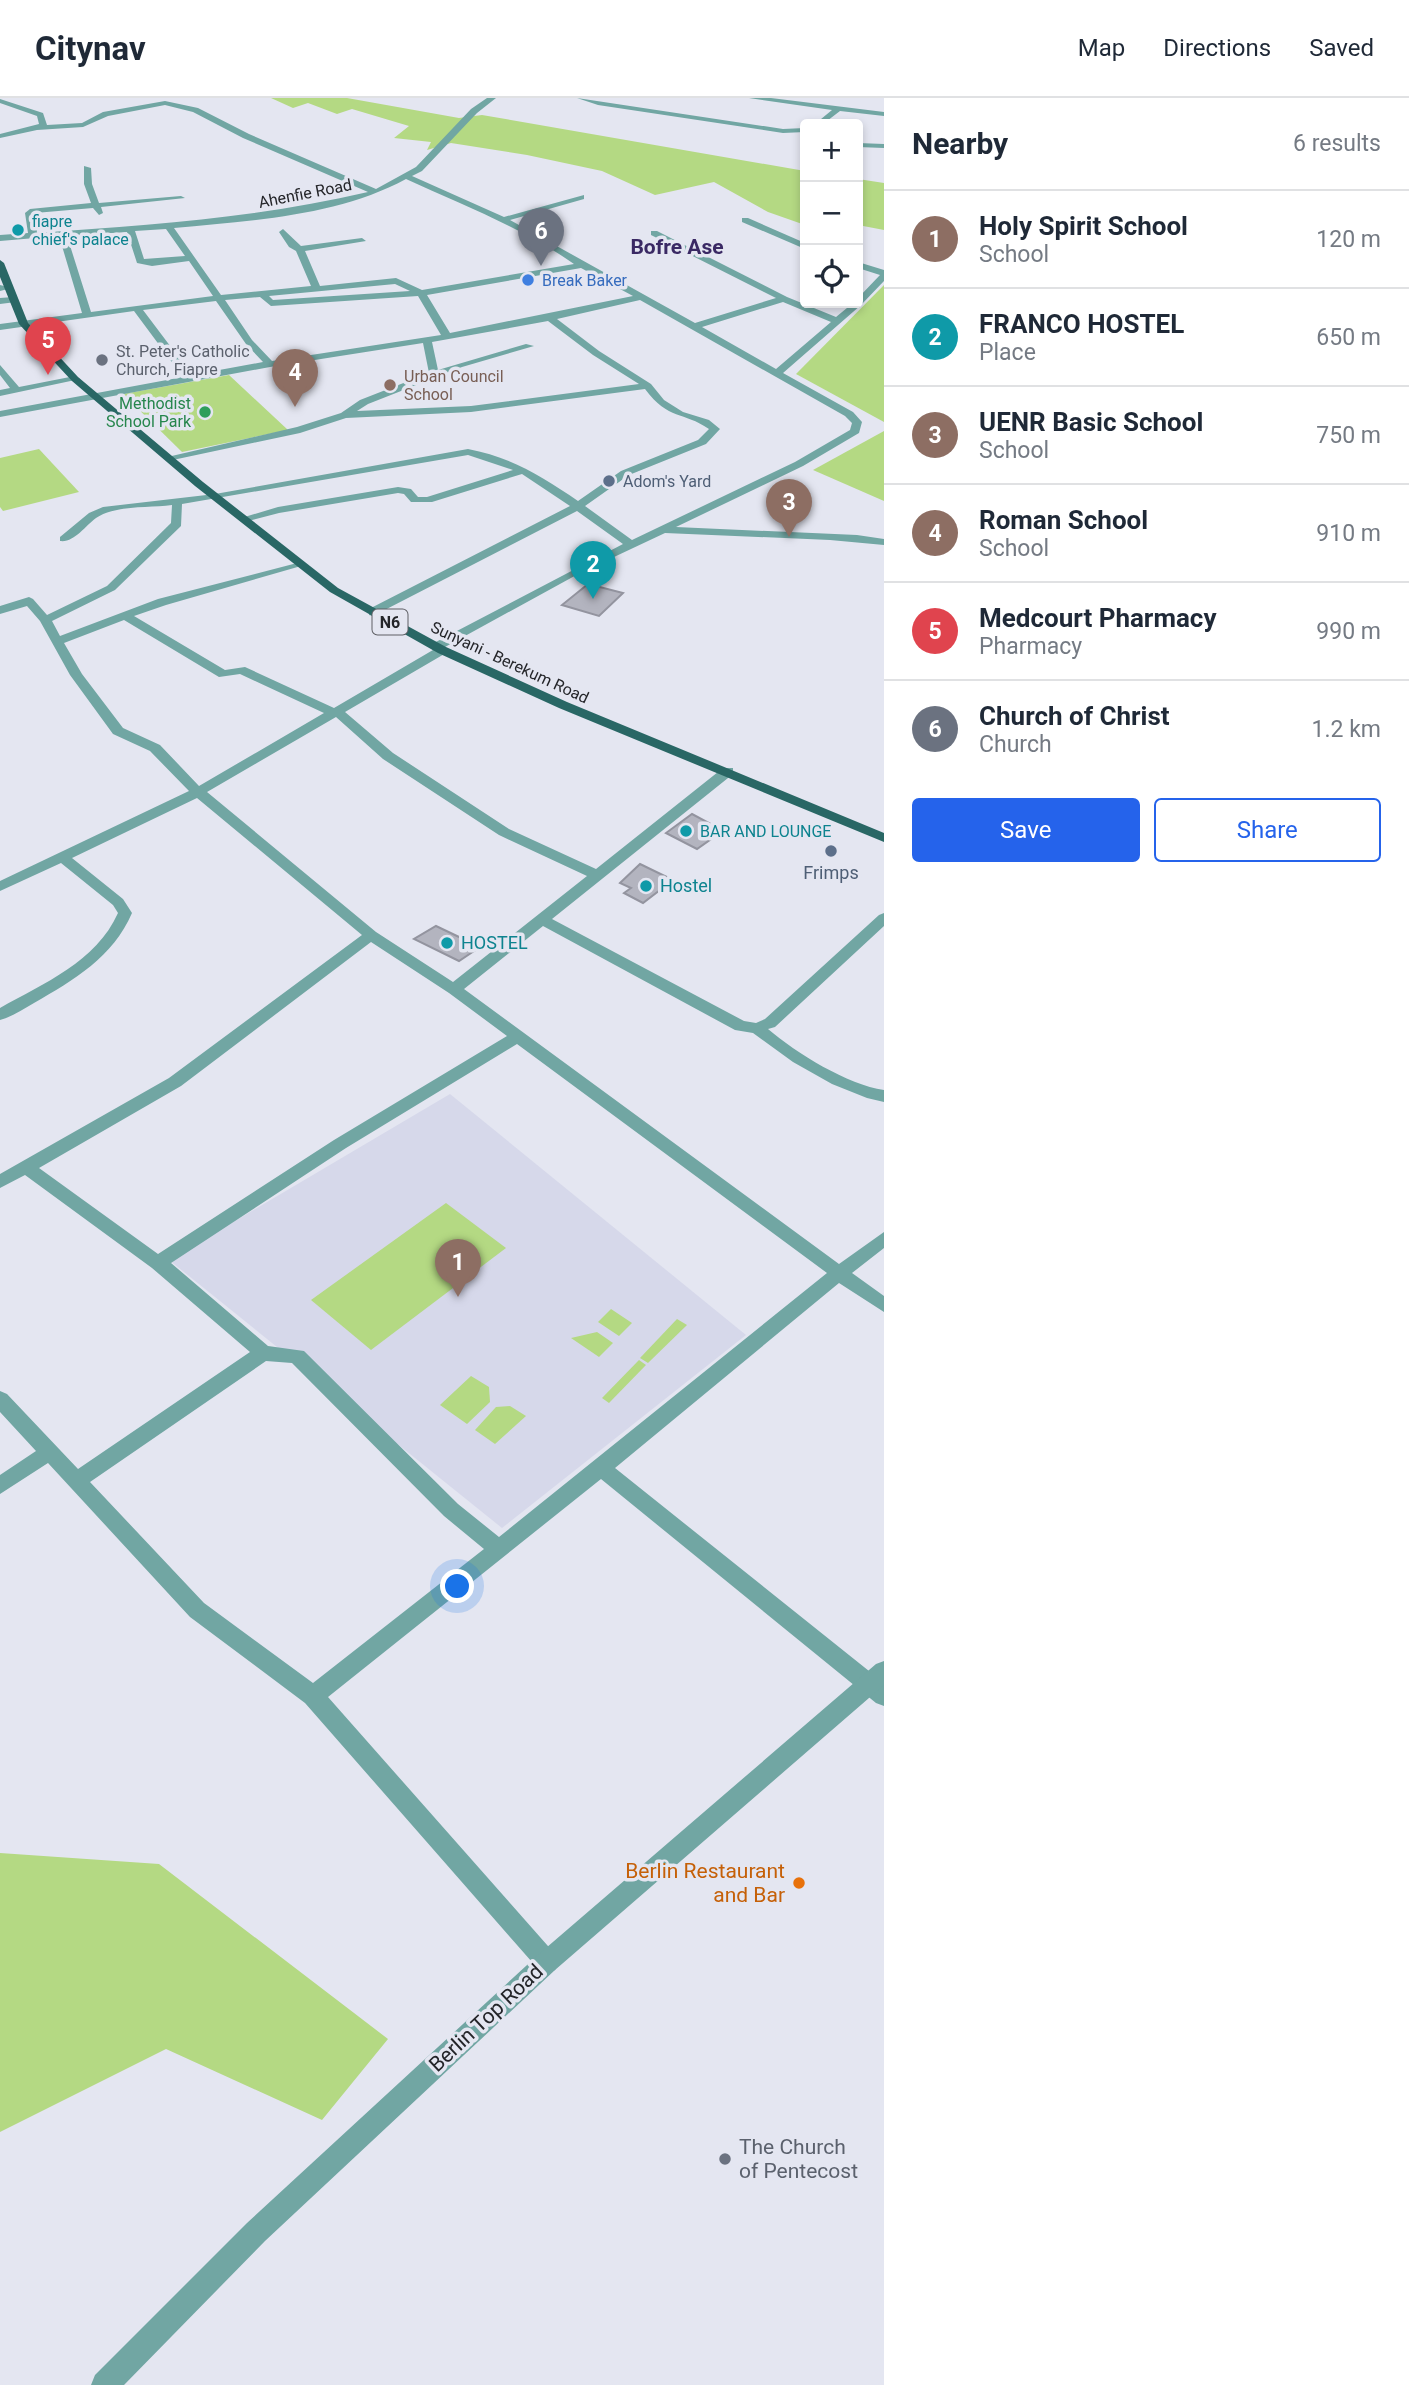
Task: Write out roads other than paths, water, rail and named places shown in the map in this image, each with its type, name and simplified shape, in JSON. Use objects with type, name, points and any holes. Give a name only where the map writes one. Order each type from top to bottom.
[{"type":"main road","name":"Sunyani - Berekum Road","points":[[2,275],[7,300],[24,324],[75,379],[297,564],[334,590],[439,648],[563,705],[728,771],[884,838]]},
{"type":"street","points":[[376,192],[419,169],[474,111],[492,98]]},
{"type":"street","points":[[581,98],[645,111],[783,131],[800,130]]},
{"type":"street","points":[[753,98],[884,114]]},
{"type":"street","points":[[0,136],[37,128],[83,125],[96,117],[154,100]]},
{"type":"street","name":"Ahenfie Road","points":[[154,100],[195,110],[246,136],[376,192]]},
{"type":"street","points":[[0,101],[40,115],[43,125],[37,128]]},
{"type":"street","points":[[825,119],[837,110]]},
{"type":"street","points":[[863,145],[884,146]]},
{"type":"street","points":[[87,168],[88,184],[104,230]]},
{"type":"street","points":[[0,887],[198,792],[439,648],[576,570],[799,464],[855,431],[857,422],[849,414],[694,326],[638,298],[556,247],[408,177]]},
{"type":"street","name":"Ahenfie Road","points":[[0,238],[265,217],[321,207],[376,192]]},
{"type":"street","points":[[503,220],[581,197]]},
{"type":"street","points":[[33,235],[30,212],[181,198]]},
{"type":"street","points":[[744,220],[803,245]]},
{"type":"street","points":[[168,225],[249,342],[271,364]]},
{"type":"street","points":[[130,228],[140,261],[152,263],[192,258]]},
{"type":"street","points":[[284,232],[292,245],[300,249],[362,241]]},
{"type":"street","points":[[62,233],[87,314]]},
{"type":"street","points":[[654,233],[784,299],[837,321]]},
{"type":"street","points":[[300,249],[316,287]]},
{"type":"street","points":[[261,293],[271,303],[421,293],[582,265]]},
{"type":"street","points":[[863,267],[884,274],[863,297]]},
{"type":"street","points":[[0,327],[136,307],[396,281],[421,293],[446,335]]},
{"type":"street","points":[[0,414],[188,378],[427,340],[638,298]]},
{"type":"street","points":[[694,326],[784,299]]},
{"type":"street","points":[[136,307],[188,378]]},
{"type":"street","points":[[777,373],[852,308]]},
{"type":"street","points":[[373,612],[578,506],[625,473],[702,442],[715,429],[705,422],[679,414],[660,402],[648,386],[596,353],[550,317]]},
{"type":"street","points":[[427,340],[435,376]]},
{"type":"street","points":[[345,415],[364,402],[475,359],[528,346]]},
{"type":"street","points":[[0,368],[16,390]]},
{"type":"street","points":[[0,393],[75,379]]},
{"type":"street","points":[[168,458],[300,430],[345,415],[471,409],[648,386]]},
{"type":"street","points":[[64,539],[93,515],[107,509],[215,497],[456,453],[490,455],[524,470],[631,545]]},
{"type":"street","points":[[244,519],[278,510],[398,490],[407,491],[415,500],[428,500],[524,470]]},
{"type":"street","points":[[45,620],[111,588],[177,524],[177,501]]},
{"type":"street","points":[[663,530],[720,535],[813,534],[884,542]]},
{"type":"street","points":[[57,641],[125,616],[297,564]]},
{"type":"street","points":[[0,610],[29,601],[45,620],[76,675],[118,731],[155,748],[198,792],[371,935],[454,989],[884,1305]]},
{"type":"street","points":[[125,616],[223,674],[241,670],[334,712],[388,756],[504,832],[597,875]]},
{"type":"street","points":[[454,989],[728,771]]},
{"type":"street","points":[[0,1016],[95,957],[121,925],[125,913],[118,902],[63,858]]},
{"type":"street","points":[[541,919],[741,1026],[757,1028],[770,1023],[884,918]]},
{"type":"street","points":[[0,1182],[175,1082],[371,935]]},
{"type":"street","points":[[757,1028],[766,1038],[789,1053],[867,1094],[884,1096]]},
{"type":"street","points":[[158,1263],[340,1144],[517,1036]]},
{"type":"street","points":[[26,1167],[158,1263],[263,1353],[297,1356],[451,1510],[499,1549]]},
{"type":"street","points":[[313,1696],[884,1239]]},
{"type":"street","points":[[78,1480],[263,1353]]},
{"type":"street","points":[[0,1399],[197,1609],[313,1696],[547,1962]]},
{"type":"street","points":[[0,1486],[49,1452]]},
{"type":"street","points":[[601,1468],[879,1684]]},
{"type":"street","name":"Berlin Top Road","points":[[105,2385],[256,2231],[547,1962],[879,1684]]},
{"type":"place","name":"fiapre chief's palace","points":[[18,230]]},
{"type":"place","name":"Church of Christ","points":[[541,266]]},
{"type":"place","name":"Break Baker","points":[[528,280]]},
{"type":"place","name":"St. Peter's Catholic Church, Fiapre","points":[[102,360]]},
{"type":"place","name":"Medcourt Pharmacy","points":[[48,375]]},
{"type":"place","name":"Urban Council School","points":[[390,385]]},
{"type":"place","name":"Roman School","points":[[295,407]]},
{"type":"place","name":"Methodist School Park","points":[[205,412]]},
{"type":"place","name":"Adom's Yard","points":[[609,481]]},
{"type":"place","name":"UENR Basic School","points":[[789,537]]},
{"type":"place","name":"FRANCO HOSTEL","points":[[593,599]]},
{"type":"place","name":"BAR AND LOUNGE","points":[[686,831]]},
{"type":"place","name":"Frimps","points":[[831,851]]},
{"type":"place","name":"Hostel","points":[[646,886]]},
{"type":"place","name":"HOSTEL","points":[[447,943]]},
{"type":"place","name":"Holy Spirit School","points":[[458,1297]]},
{"type":"place","name":"Berlin Restaurant and Bar","points":[[799,1883]]},
{"type":"place","name":"The Church of Pentecost","points":[[725,2159]]},
{"type":"district","name":"Bofre Ase","points":[[677,247]]}]
